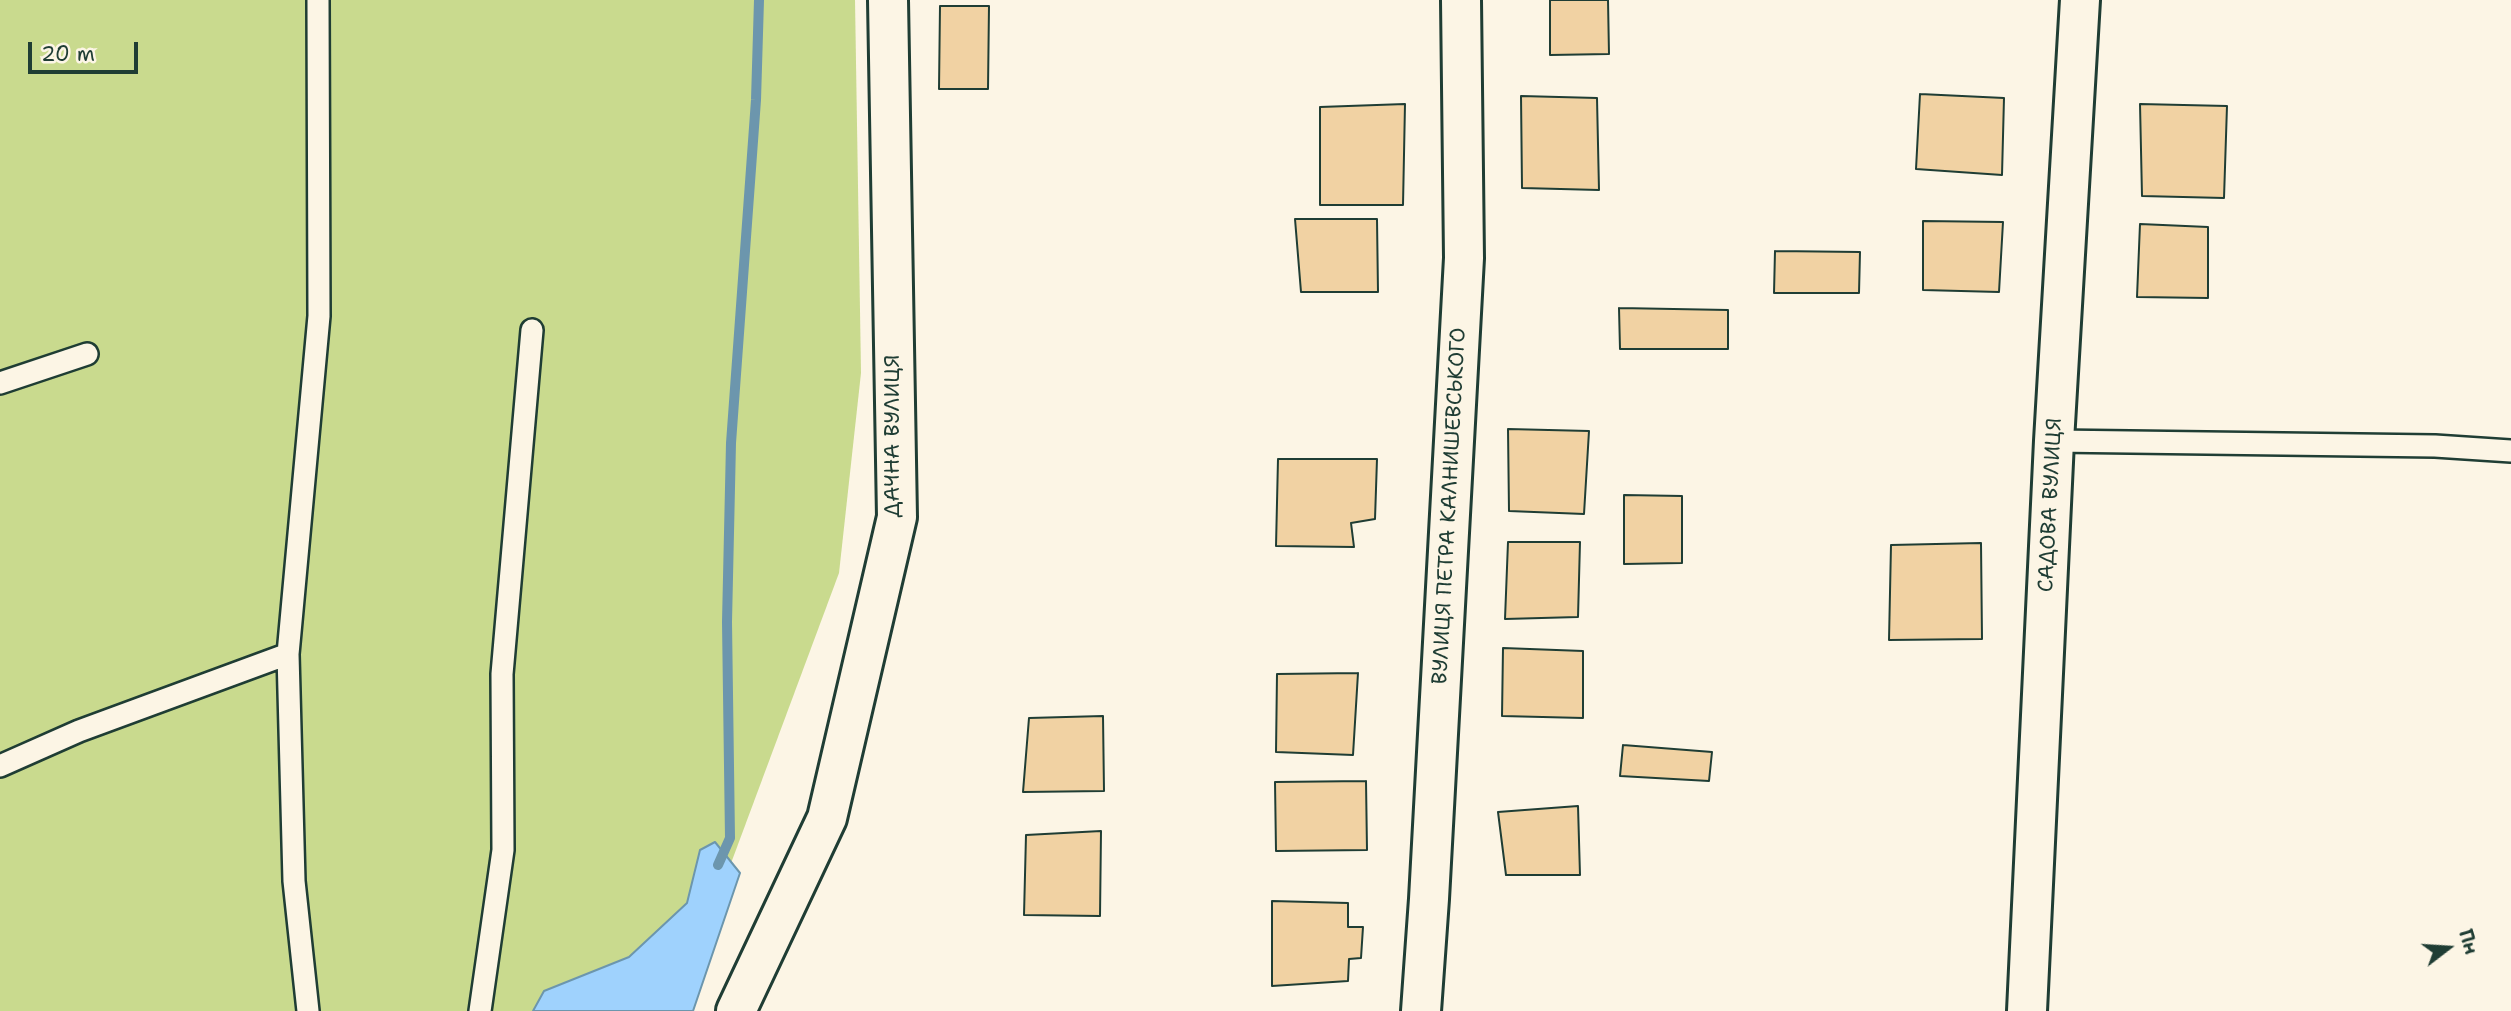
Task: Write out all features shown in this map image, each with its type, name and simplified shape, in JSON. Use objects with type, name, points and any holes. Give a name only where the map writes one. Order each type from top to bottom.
[{"type":"street","name":"ДАЧНА ВУЛИЦЯ","points":[[736,1011],[828,818],[897,517],[888,0]]},
{"type":"street","name":"ВУЛИЦЯ ПЕТРА КАЛНИШЕВСЬКОГО","points":[[1421,1011],[1464,258],[1461,0]]},
{"type":"street","name":"САДОВА ВУЛИЦЯ","points":[[2027,1011],[2054,441],[2080,0]]},
{"type":"lane","points":[[308,1011],[294,881],[288,654],[319,316],[318,0]]},
{"type":"lane","points":[[481,1011],[503,850],[502,674],[532,330]]},
{"type":"lane","points":[[0,383],[88,354]]},
{"type":"lane","points":[[2054,441],[2435,446],[2511,451]]},
{"type":"lane","points":[[0,766],[79,731],[288,654]]},
{"type":"green space","points":[[0,0],[855,0],[861,373],[839,573],[676,1011],[0,1011]]},
{"type":"water","points":[[715,842],[740,873],[693,1011],[533,1011],[544,991],[629,957],[687,903],[700,850]]},
{"type":"building","points":[[1550,0],[1608,0],[1609,54],[1550,55]]},
{"type":"building","points":[[940,6],[989,6],[988,89],[939,89]]},
{"type":"building","points":[[1920,94],[2004,98],[2002,175],[1916,169]]},
{"type":"building","points":[[1521,96],[1597,98],[1599,190],[1522,188]]},
{"type":"building","points":[[1405,104],[1403,205],[1320,205],[1320,107]]},
{"type":"building","points":[[2140,104],[2227,106],[2224,198],[2142,196]]},
{"type":"building","points":[[1295,219],[1377,219],[1378,292],[1301,292]]},
{"type":"building","points":[[1923,221],[2003,222],[1999,292],[1923,290]]},
{"type":"building","points":[[2140,224],[2208,227],[2208,298],[2137,297]]},
{"type":"building","points":[[1775,251],[1860,252],[1859,293],[1774,293]]},
{"type":"building","points":[[1619,308],[1728,310],[1728,349],[1620,349]]},
{"type":"building","points":[[1508,429],[1589,431],[1584,514],[1509,511]]},
{"type":"building","points":[[1278,459],[1377,459],[1375,519],[1351,523],[1354,547],[1276,546]]},
{"type":"building","points":[[1624,495],[1682,496],[1682,563],[1624,564]]},
{"type":"building","points":[[1508,542],[1580,542],[1578,617],[1505,619]]},
{"type":"building","points":[[1981,543],[1982,639],[1889,640],[1891,545]]},
{"type":"building","points":[[1503,648],[1583,651],[1583,718],[1502,716]]},
{"type":"building","points":[[1358,673],[1353,755],[1276,752],[1277,674]]},
{"type":"building","points":[[1103,716],[1104,791],[1023,792],[1029,718]]},
{"type":"building","points":[[1623,745],[1712,752],[1709,781],[1620,776]]},
{"type":"building","points":[[1366,781],[1367,850],[1276,851],[1275,782]]},
{"type":"building","points":[[1578,806],[1580,875],[1506,875],[1498,812]]},
{"type":"building","points":[[1101,831],[1100,916],[1024,915],[1026,835]]},
{"type":"building","points":[[1272,901],[1348,903],[1348,927],[1363,927],[1361,958],[1349,959],[1348,981],[1272,986]]},
{"type":"waterway","points":[[718,865],[730,838],[727,622],[731,443],[756,100],[759,0]]}]
